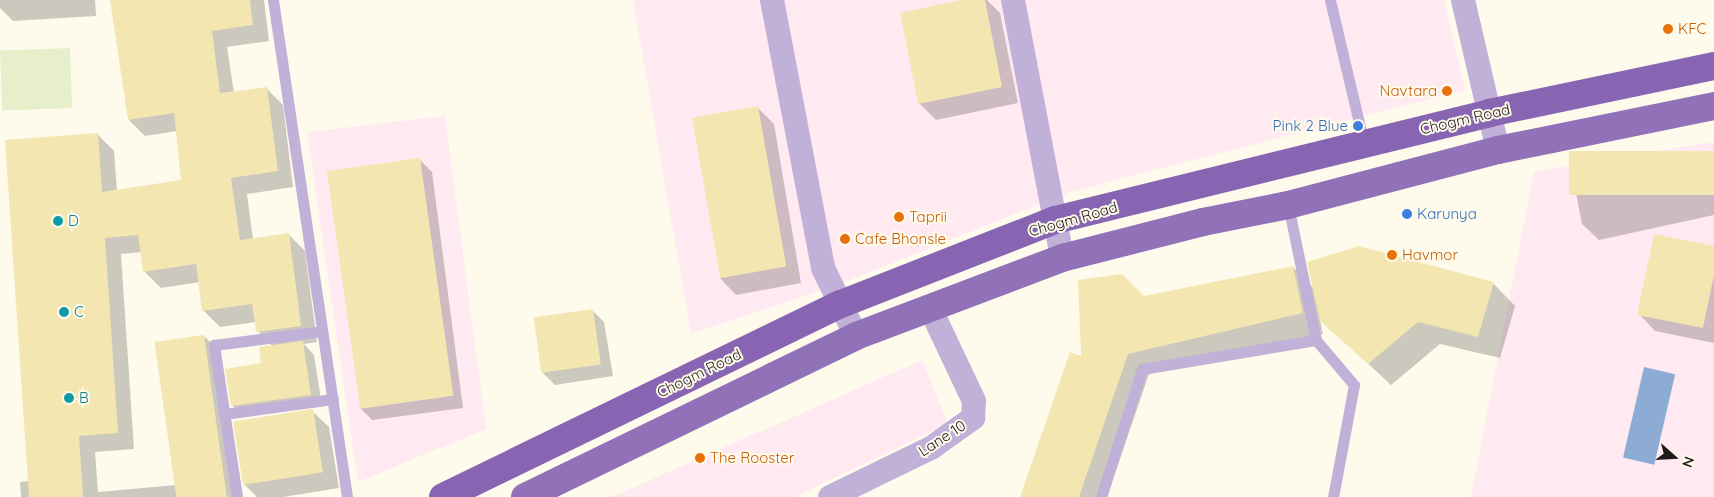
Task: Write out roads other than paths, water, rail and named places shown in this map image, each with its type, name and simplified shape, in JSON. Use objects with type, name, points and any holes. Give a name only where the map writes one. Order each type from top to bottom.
[{"type":"highway","name":"Chogm Road","points":[[443,497],[841,304],[1055,220],[1489,113],[1714,66]]},
{"type":"main road","points":[[525,497],[856,336],[1062,258],[1204,222],[1288,205],[1498,150],[1714,106]]},
{"type":"street","points":[[772,0],[823,268],[856,336]]},
{"type":"street","points":[[1013,0],[1062,258]]},
{"type":"street","points":[[1463,0],[1498,150]]},
{"type":"street","name":"Lane 10","points":[[830,497],[931,448],[973,418],[974,401],[930,308]]},
{"type":"lane","points":[[273,0],[347,497]]},
{"type":"lane","points":[[1330,0],[1364,144]]},
{"type":"lane","points":[[1288,205],[1316,340],[1354,385],[1333,497]]},
{"type":"lane","points":[[237,497],[214,345],[322,331]]},
{"type":"lane","points":[[1101,497],[1142,369],[1316,340]]},
{"type":"lane","points":[[224,414],[333,399]]},
{"type":"water","points":[[1644,367],[1675,374],[1654,465],[1623,458]]},
{"type":"place","name":"KFC","points":[[1668,29]]},
{"type":"place","name":"Navtara","points":[[1447,91]]},
{"type":"place","name":"Pink 2 Blue","points":[[1358,126]]},
{"type":"place","name":"Karunya","points":[[1407,214]]},
{"type":"place","name":"Taprii","points":[[899,217]]},
{"type":"place","name":"D","points":[[58,221]]},
{"type":"place","name":"Cafe Bhonsle","points":[[845,239]]},
{"type":"place","name":"Havmor","points":[[1392,255]]},
{"type":"place","name":"C","points":[[64,312]]},
{"type":"place","name":"B","points":[[69,398]]},
{"type":"place","name":"The Rooster","points":[[700,458]]}]
